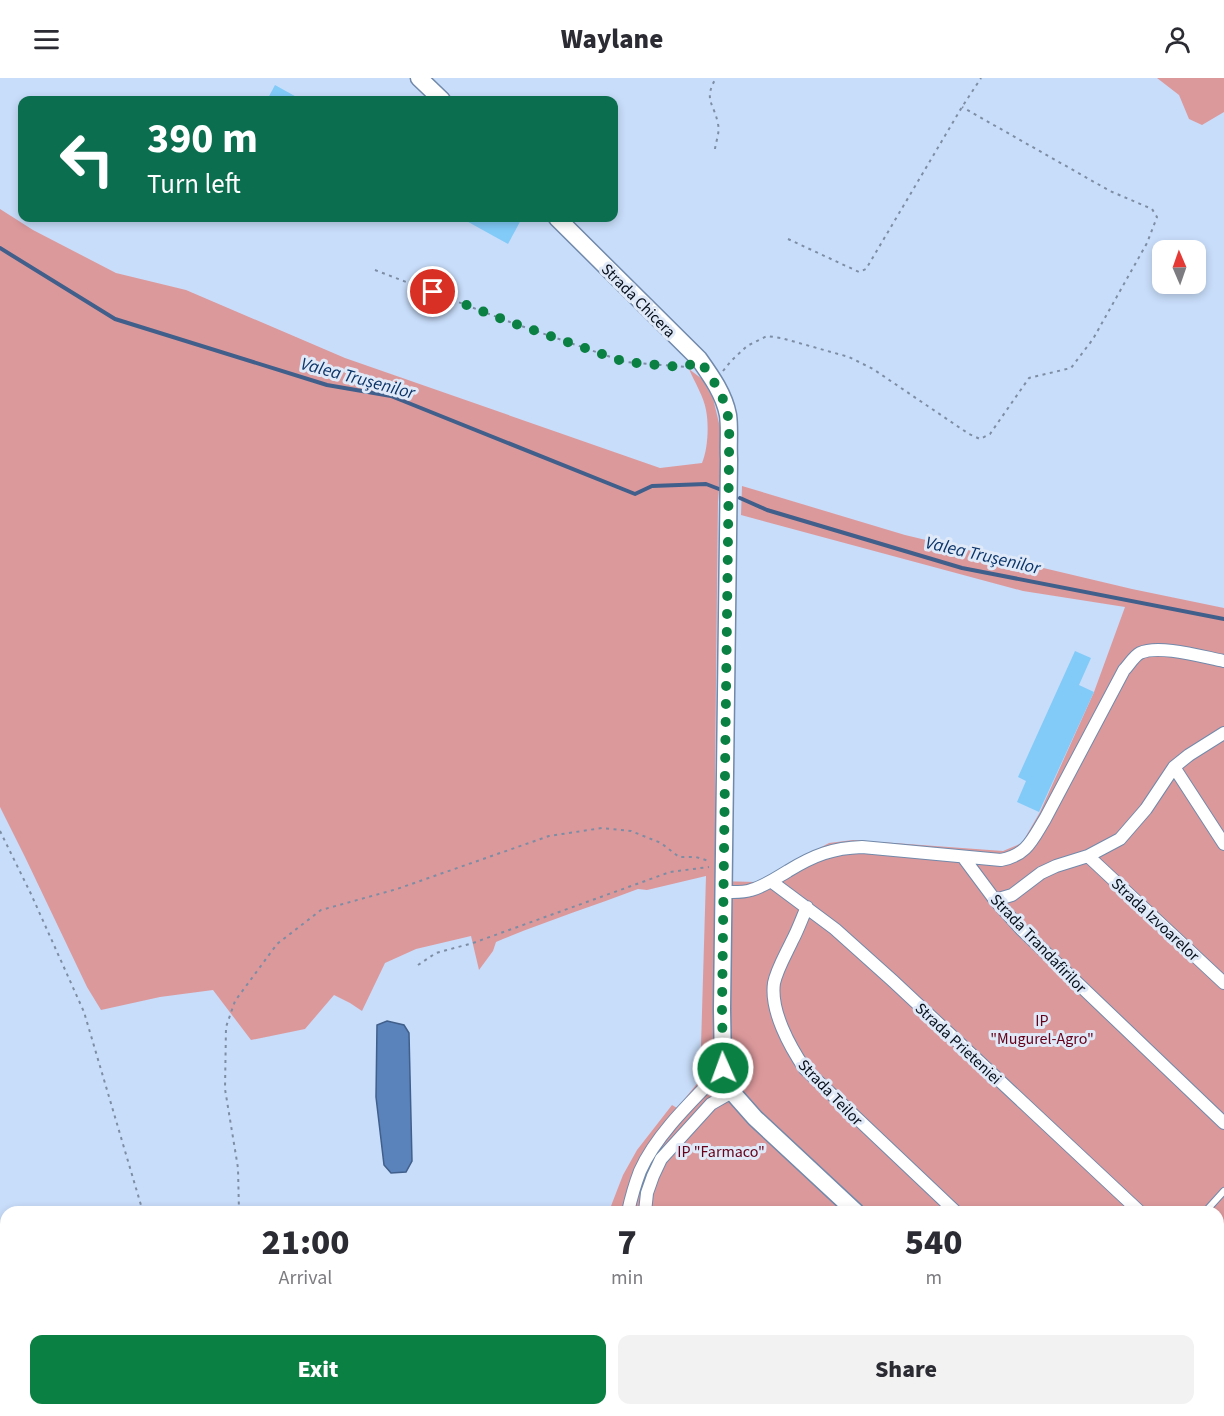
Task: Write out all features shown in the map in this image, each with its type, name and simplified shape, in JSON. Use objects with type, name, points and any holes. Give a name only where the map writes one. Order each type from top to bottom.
[{"type":"street","points":[[419,78],[438,96]]},
{"type":"street","name":"Strada Chicera","points":[[561,222],[701,362],[715,382],[728,417],[722,1009],[723,1068],[732,1092]]},
{"type":"street","points":[[723,892],[749,891],[772,882],[811,858],[843,848],[862,847],[1001,860],[1021,853],[1045,819],[1124,670],[1138,654],[1149,650],[1163,650],[1224,661]]},
{"type":"street","points":[[995,900],[1012,895],[1041,873],[1088,856],[1120,839],[1146,809],[1174,767],[1224,733]]},
{"type":"street","points":[[1174,767],[1224,844]]},
{"type":"street","name":"Strada Izvoarelor","points":[[1088,856],[1224,983]]},
{"type":"street","name":"Strada Trandafirilor","points":[[963,857],[995,900],[1030,938],[1224,1123]]},
{"type":"street","name":"Strada Prieteniei","points":[[772,882],[835,929],[1134,1206]]},
{"type":"street","name":"Strada Teilor","points":[[807,907],[774,984],[775,1000],[784,1033],[805,1069],[950,1206]]},
{"type":"street","points":[[629,1206],[640,1171],[654,1147],[684,1109],[723,1068]]},
{"type":"street","points":[[646,1206],[650,1185],[661,1160],[711,1104],[732,1092],[755,1118],[849,1206]]},
{"type":"lane","points":[[1210,1206],[1224,1191]]},
{"type":"path","points":[[715,148],[719,127],[709,90],[716,78]]},
{"type":"path","points":[[788,239],[859,272],[866,269],[981,78]]},
{"type":"path","points":[[715,382],[731,361],[747,346],[767,336],[781,338],[849,357],[873,369],[969,434],[980,439],[990,434],[1029,378],[1071,368],[1093,339],[1147,243],[1157,217],[1152,209],[1110,191],[962,107]]},
{"type":"path","points":[[375,270],[510,322],[625,362],[681,367],[701,362]]},
{"type":"path","points":[[239,1206],[238,1168],[225,1089],[226,1027],[235,1000],[277,944],[321,910],[398,889],[549,836],[602,828],[631,831],[661,843],[679,857],[696,857],[724,866]]},
{"type":"path","points":[[0,831],[84,1012],[141,1206]]},
{"type":"path","points":[[418,965],[436,953],[473,943],[670,872],[724,866]]},
{"type":"green space","points":[[1157,78],[1224,78],[1224,112],[1202,125],[1189,119],[1179,95]]},
{"type":"green space","points":[[0,209],[18,222],[116,273],[186,290],[345,358],[660,468],[702,463],[704,457],[707,444],[707,416],[705,405],[689,369],[702,379],[713,398],[723,440],[718,502],[715,775],[717,881],[756,882],[829,843],[853,840],[1003,851],[1022,843],[1040,812],[1094,692],[1125,607],[1023,591],[741,515],[742,486],[905,535],[1132,589],[1224,608],[1224,1206],[611,1206],[623,1175],[637,1150],[672,1105],[677,1108],[700,1080],[706,876],[647,890],[638,889],[496,942],[493,951],[479,970],[471,936],[416,949],[385,963],[362,1011],[334,995],[305,1029],[251,1040],[213,990],[160,997],[101,1010],[87,987],[0,807]]},
{"type":"water","points":[[387,1021],[404,1025],[409,1033],[412,1161],[406,1172],[391,1173],[384,1165],[376,1097],[377,1025]]},
{"type":"building","points":[[275,85],[295,96],[269,96]]},
{"type":"building","points":[[468,222],[520,222],[508,244]]},
{"type":"building","points":[[1075,651],[1091,658],[1079,685],[1094,692],[1039,812],[1017,802],[1026,781],[1018,777]]},
{"type":"waterway","name":"Valea Trușenilor","points":[[0,248],[115,319],[327,385],[391,396],[635,494],[652,486],[706,484],[719,489]]},
{"type":"waterway","name":"Valea Trușenilor","points":[[740,498],[767,510],[962,568],[1224,619]]},
{"type":"route","points":[[433,292],[510,322],[625,362],[681,367],[701,362],[715,382],[725,405],[728,417],[729,459],[723,1068]]},
{"type":"park label","name":"IP \"Mugurel-Agro\"","points":[[1042,1029]]},
{"type":"park label","name":"IP \"Farmaco\"","points":[[721,1151]]}]
